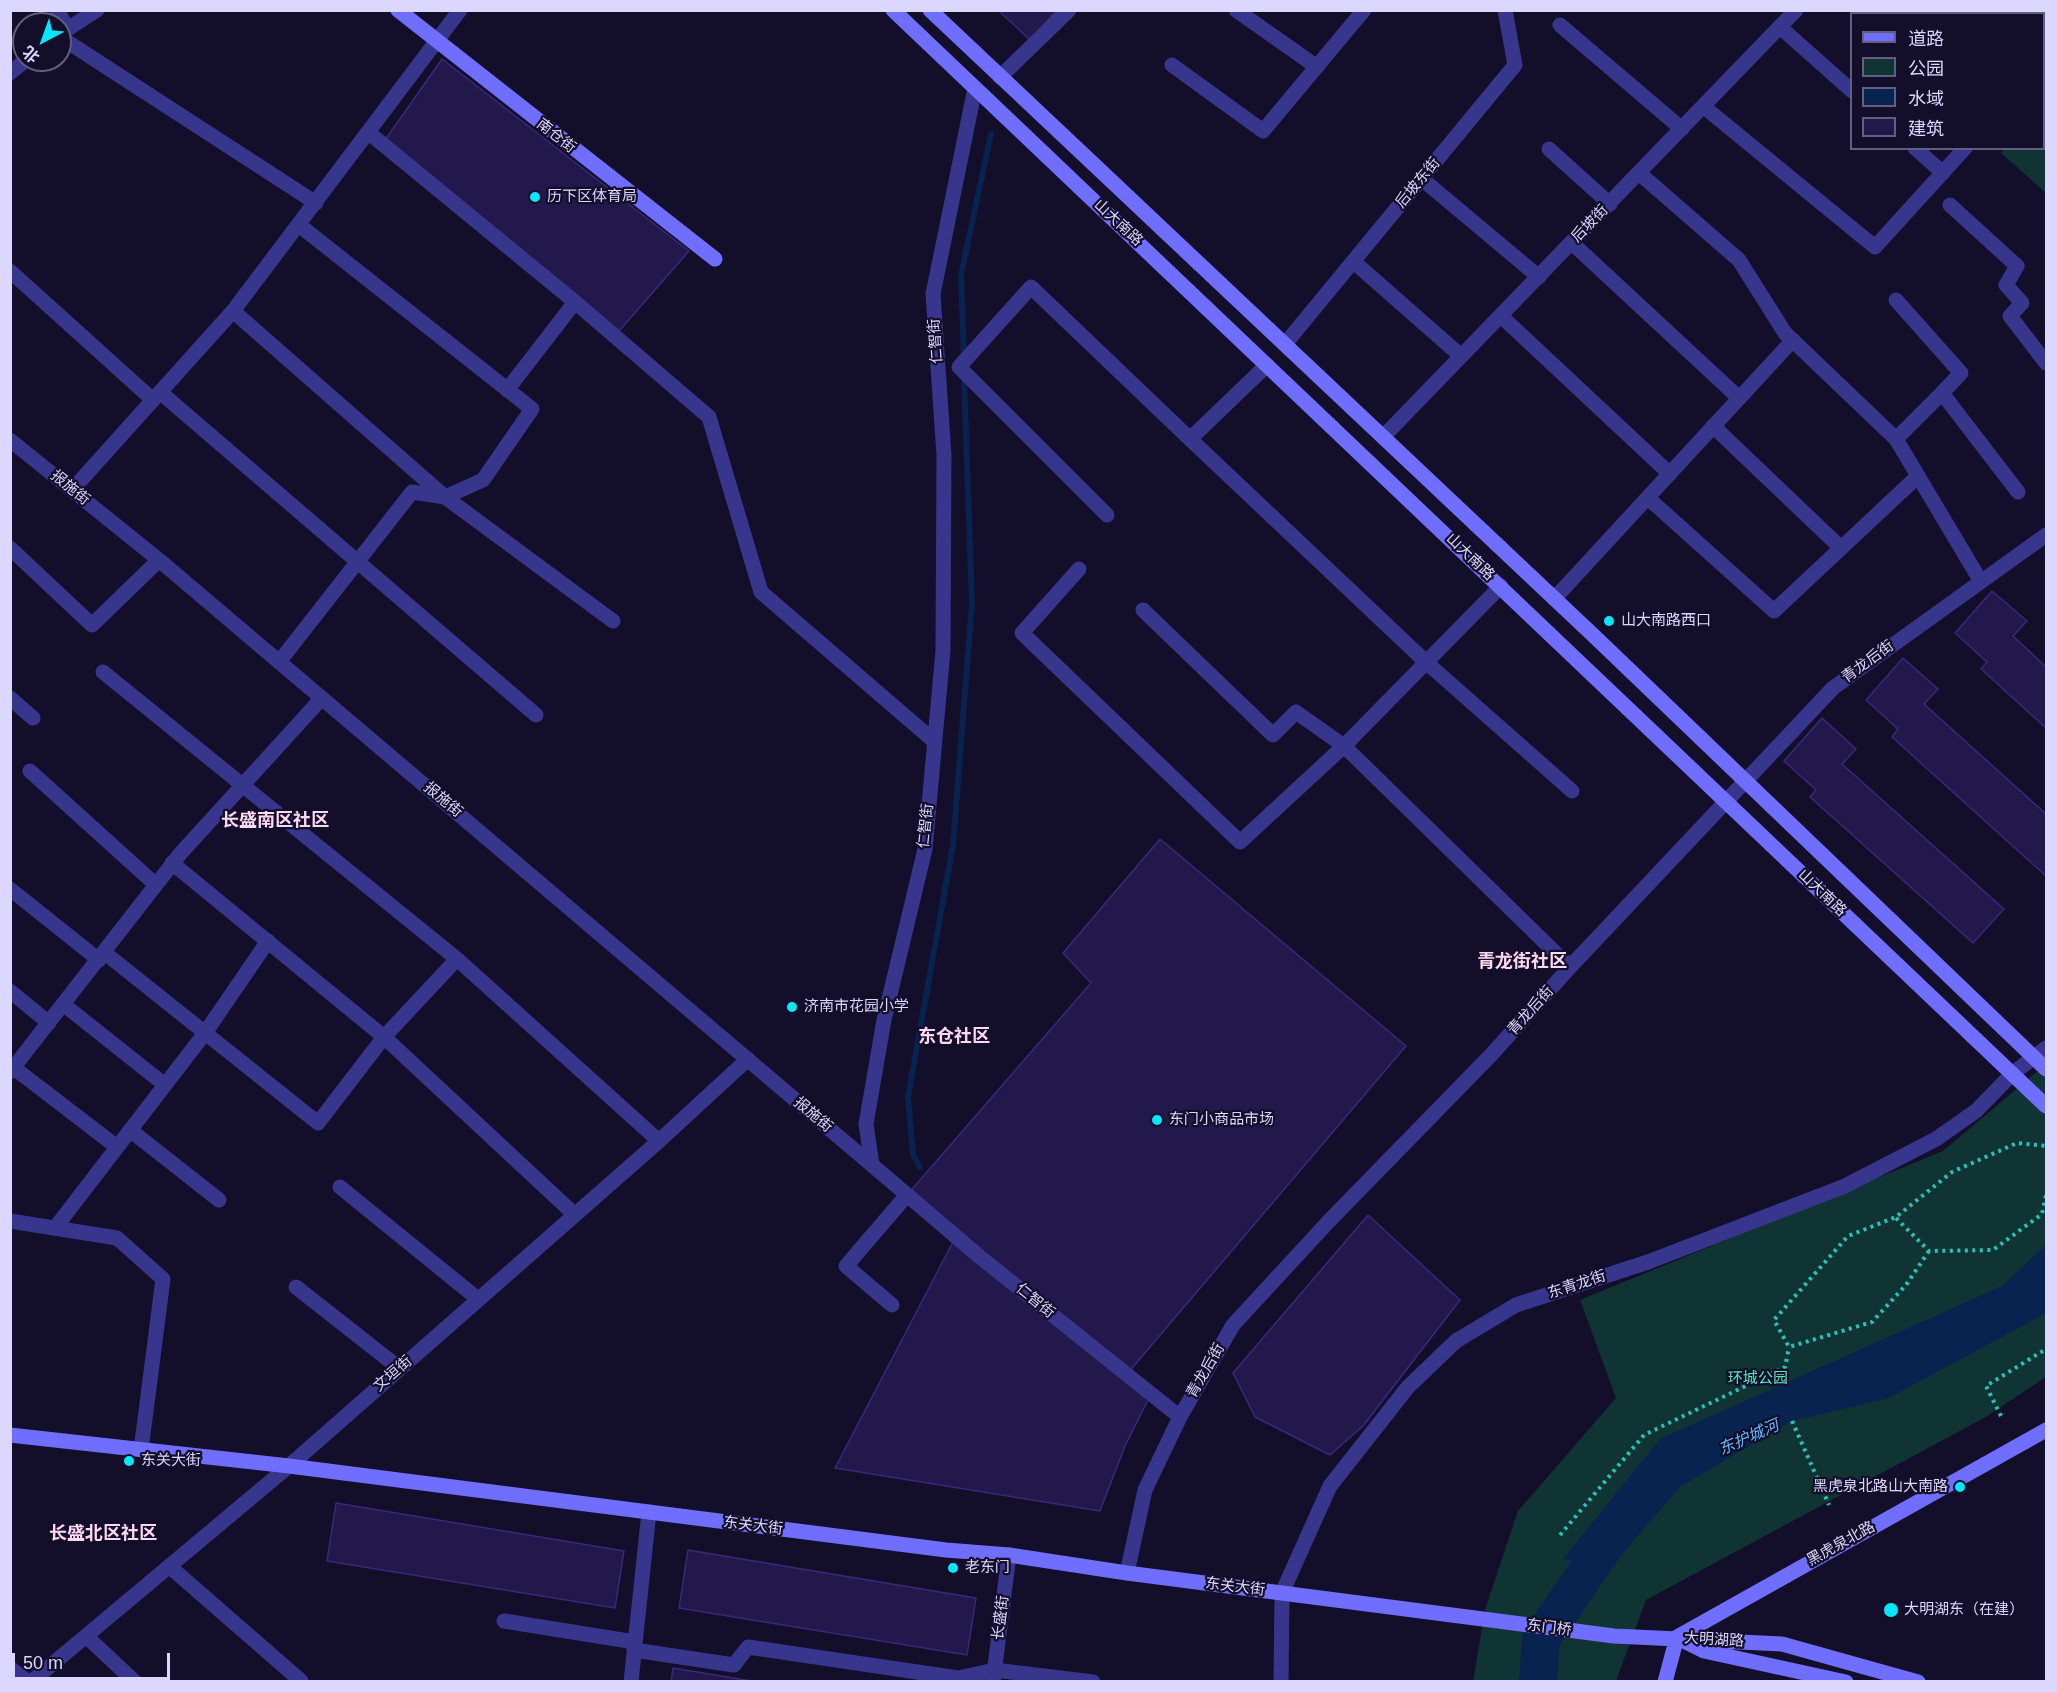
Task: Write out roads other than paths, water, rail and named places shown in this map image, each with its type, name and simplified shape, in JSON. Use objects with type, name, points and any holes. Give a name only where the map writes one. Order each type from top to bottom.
[{"type":"main road","name":"南仓街","points":[[398,10],[437,43],[715,259]]},
{"type":"main road","name":"山大南路","points":[[893,10],[2046,1106]]},
{"type":"main road","name":"山大南路","points":[[930,10],[1554,599],[1743,781],[2042,1059]]},
{"type":"main road","name":"黑虎泉北路","points":[[1677,1637],[2046,1430]]},
{"type":"main road","name":"东关大街","points":[[10,1435],[289,1466],[946,1550],[1009,1555],[1496,1622]]},
{"type":"main road","name":"东门桥","points":[[1496,1622],[1602,1635],[1677,1637]]},
{"type":"main road","points":[[1665,1682],[1677,1637]]},
{"type":"main road","name":"大明湖路","points":[[1677,1637],[1704,1651],[1846,1682]]},
{"type":"main road","name":"大明湖路","points":[[1677,1637],[1782,1644],[1918,1682]]},
{"type":"street","points":[[72,27],[97,10]]},
{"type":"street","points":[[72,490],[233,311],[437,43],[459,10]]},
{"type":"street","points":[[1000,77],[1069,10]]},
{"type":"street","points":[[1236,10],[1317,67]]},
{"type":"street","name":"后坡东街","points":[[1285,344],[1515,65],[1505,10]]},
{"type":"street","name":"后坡街","points":[[1383,437],[1796,10]]},
{"type":"street","points":[[1172,64],[1263,131],[1362,11]]},
{"type":"street","points":[[1560,25],[1682,129]]},
{"type":"street","points":[[1780,27],[1850,90]]},
{"type":"street","points":[[72,39],[316,203]]},
{"type":"street","name":"仁智街","points":[[975,88],[933,294],[944,455],[943,651],[925,849],[884,1020],[866,1124],[872,1165],[1180,1417]]},
{"type":"street","points":[[1709,111],[1875,247],[1963,150]]},
{"type":"street","points":[[369,133],[575,302],[709,417],[761,592],[934,741]]},
{"type":"street","points":[[1549,149],[1610,204]]},
{"type":"street","points":[[1917,150],[1943,173]]},
{"type":"street","points":[[1639,173],[1739,260],[1793,340],[1896,439],[1980,580]]},
{"type":"street","points":[[1422,179],[1539,277]]},
{"type":"street","points":[[1950,205],[2017,266],[2006,285],[2022,303],[2010,316],[2046,363]]},
{"type":"street","points":[[279,662],[412,492],[445,497],[483,480],[532,410],[299,225]]},
{"type":"street","points":[[1572,243],[1739,398]]},
{"type":"street","points":[[1353,261],[1461,356]]},
{"type":"street","points":[[10,271],[157,396],[357,560],[536,715]]},
{"type":"street","points":[[1107,515],[959,367],[1031,287],[1427,663],[1572,791]]},
{"type":"street","points":[[1896,300],[1961,373],[1896,439]]},
{"type":"street","points":[[507,390],[575,302]]},
{"type":"street","points":[[233,311],[445,497],[614,621]]},
{"type":"street","points":[[1501,316],[1670,474]]},
{"type":"street","points":[[1554,599],[1793,340]]},
{"type":"street","points":[[1190,439],[1267,364]]},
{"type":"street","points":[[1942,393],[2019,492]]},
{"type":"street","points":[[1713,426],[1841,548]]},
{"type":"street","name":"报施街","points":[[10,440],[159,560],[872,1165]]},
{"type":"street","points":[[1648,498],[1774,610],[1918,476]]},
{"type":"street","name":"青龙后街","points":[[1127,1573],[1145,1490],[1180,1417],[1233,1325],[1329,1221],[1492,1054],[1743,781],[1833,688],[1980,580],[2046,535]]},
{"type":"street","points":[[10,548],[92,625],[159,560]]},
{"type":"street","points":[[1079,569],[1022,633],[1240,842],[1344,746],[1501,586]]},
{"type":"street","points":[[1143,610],[1273,735],[1296,712],[1344,746],[1570,968]]},
{"type":"street","points":[[103,672],[457,959],[659,1141]]},
{"type":"street","points":[[10,698],[33,718]]},
{"type":"street","points":[[117,1147],[12,1070],[102,957],[172,863],[322,698]]},
{"type":"street","points":[[30,771],[156,885]]},
{"type":"street","points":[[172,863],[384,1037],[574,1214]]},
{"type":"street","points":[[10,889],[205,1033],[318,1123],[384,1037],[457,959]]},
{"type":"street","points":[[55,1228],[205,1033],[267,941]]},
{"type":"street","points":[[10,991],[49,1023]]},
{"type":"street","points":[[63,1004],[165,1085]]},
{"type":"street","name":"文垣街","points":[[30,1682],[289,1466],[659,1141],[748,1059]]},
{"type":"street","name":"东青龙街","points":[[1281,1682],[1282,1593],[1330,1486],[1408,1387],[1456,1341],[1515,1305],[1648,1262],[1845,1186],[1936,1139],[2042,1059]]},
{"type":"street","points":[[130,1130],[219,1200]]},
{"type":"street","points":[[340,1187],[478,1299]]},
{"type":"street","points":[[892,1305],[846,1266],[907,1195]]},
{"type":"street","points":[[10,1221],[117,1238],[163,1279],[141,1450]]},
{"type":"street","points":[[296,1287],[399,1368]]},
{"type":"street","points":[[631,1682],[649,1512]]},
{"type":"street","name":"长盛街","points":[[994,1676],[1009,1555]]},
{"type":"street","points":[[169,1566],[302,1681]]},
{"type":"street","points":[[504,1621],[734,1665],[748,1647],[958,1678],[994,1676],[1093,1682]]},
{"type":"street","points":[[86,1636],[135,1682]]},
{"type":"street","points":[[10,1668],[30,1682]]},
{"type":"water","points":[[2046,1245],[2046,1313],[1889,1398],[1792,1421],[1681,1486],[1610,1568],[1563,1559],[1660,1439],[2002,1286]]},
{"type":"waterway","points":[[964,358],[961,275],[991,134]]},
{"type":"waterway","points":[[920,1167],[913,1155],[908,1097],[953,845],[972,603],[964,377]]},
{"type":"waterway","name":"东护城河","points":[[1538,1682],[1541,1639],[1621,1522]]},
{"type":"place","name":"历下区体育局","points":[[535,197]]},
{"type":"place","name":"山大南路西口","points":[[1609,621]]},
{"type":"place","name":"济南市花园小学","points":[[792,1007]]},
{"type":"place","name":"东门小商品市场","points":[[1157,1120]]},
{"type":"place","name":"东关大街","points":[[129,1461]]},
{"type":"place","name":"黑虎泉北路山大南路","points":[[1960,1487]]},
{"type":"place","name":"老东门","points":[[953,1568]]},
{"type":"place","name":"大明湖东（在建）","points":[[1891,1610]]},
{"type":"district","name":"长盛南区社区","points":[[275,821]]},
{"type":"district","name":"青龙街社区","points":[[1522,962]]},
{"type":"district","name":"东仓社区","points":[[954,1037]]},
{"type":"district","name":"长盛北区社区","points":[[103,1534]]},
{"type":"park label","name":"环城公园","points":[[1758,1379]]}]
